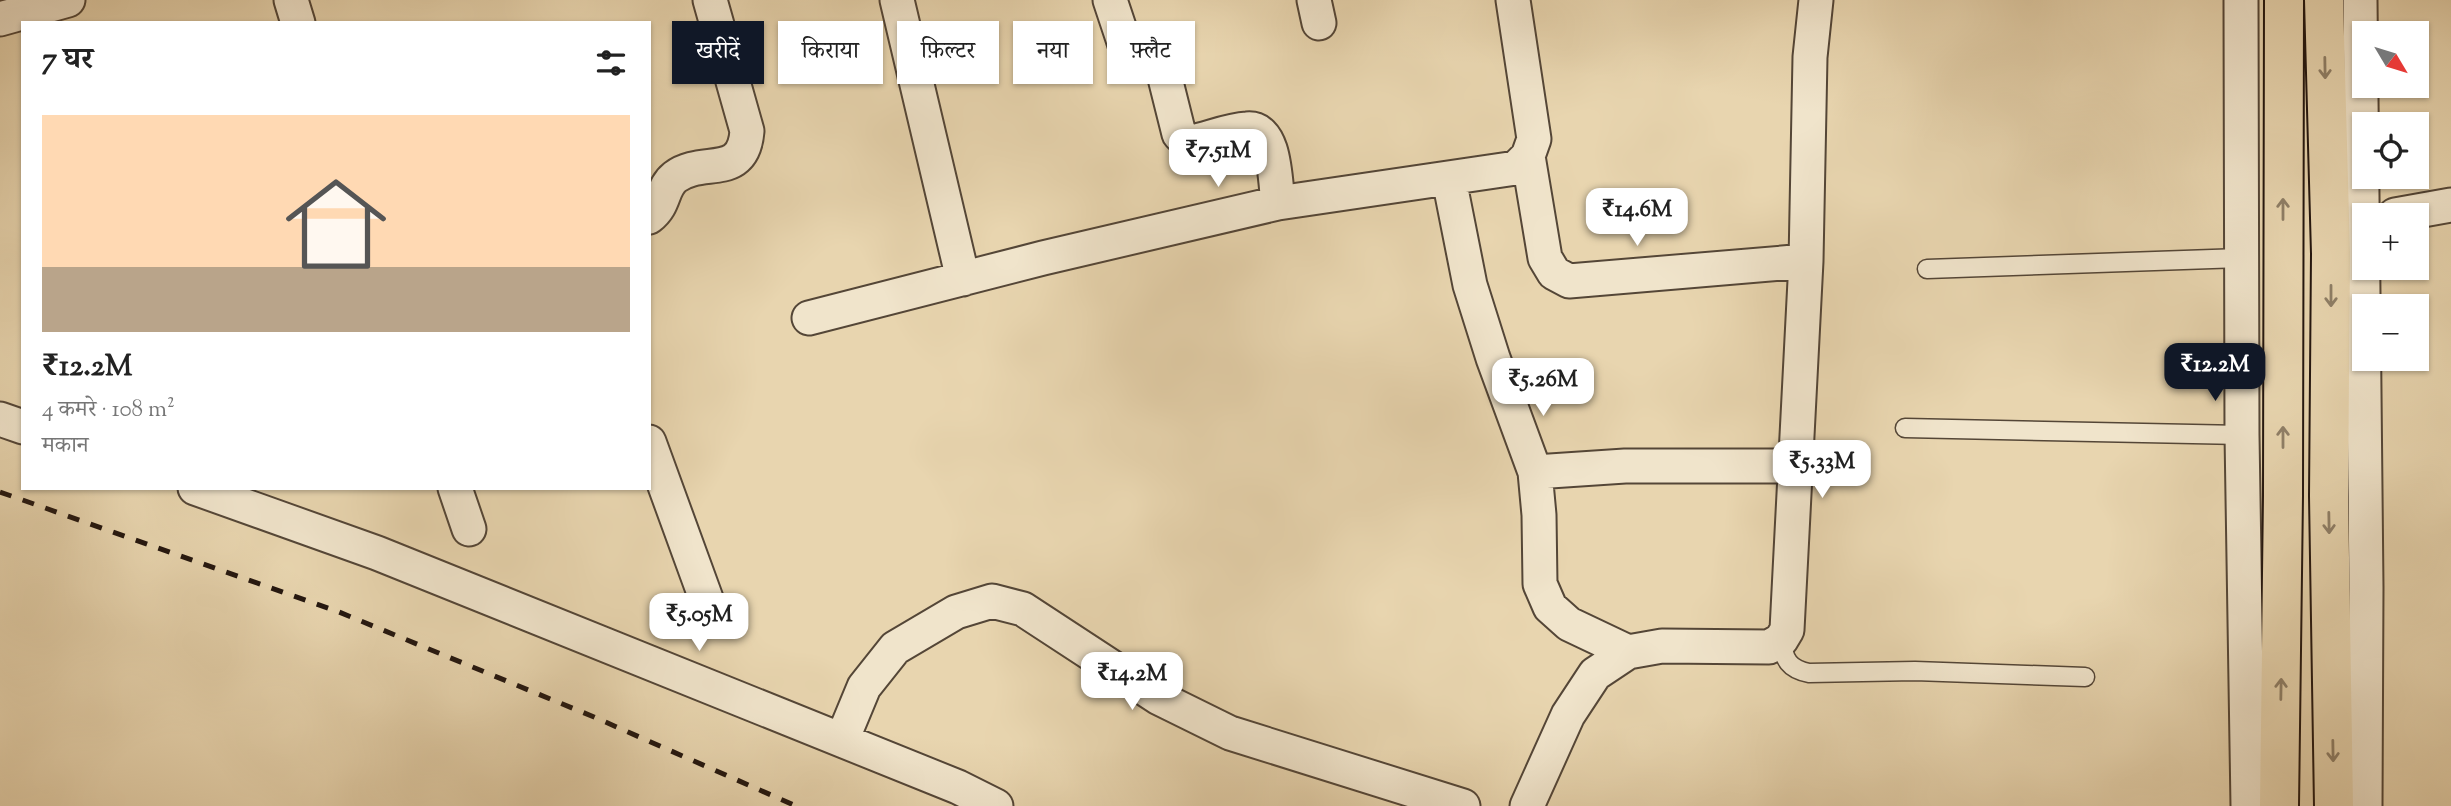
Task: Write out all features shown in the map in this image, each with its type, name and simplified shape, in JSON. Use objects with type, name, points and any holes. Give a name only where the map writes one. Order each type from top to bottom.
[{"type":"main road","points":[[2279,806],[2284,0]]},
{"type":"main road","points":[[2324,0],[2331,254],[2329,496],[2334,806]]},
{"type":"street","points":[[0,19],[68,0]]},
{"type":"street","points":[[290,0],[297,21]]},
{"type":"street","points":[[651,216],[660,209],[668,183],[678,175],[726,164],[739,157],[746,146],[747,131],[710,0]]},
{"type":"street","points":[[897,0],[963,279]]},
{"type":"street","points":[[1110,0],[1129,57],[1137,63],[1152,64],[1164,74],[1179,134],[1185,140],[1192,142],[1249,128],[1266,136],[1270,146],[1278,203]]},
{"type":"street","points":[[808,318],[1278,203],[1516,167],[1528,156],[1534,139],[1513,0]]},
{"type":"street","points":[[1527,806],[1567,716],[1595,674],[1628,652],[1662,646],[1769,648],[1781,640],[1787,630],[1806,261],[1810,57],[1816,0]]},
{"type":"street","points":[[2241,0],[2242,435],[2248,806]]},
{"type":"street","points":[[2360,0],[2363,203]]},
{"type":"street","points":[[1528,156],[1545,258],[1554,273],[1569,281],[1806,261]]},
{"type":"street","points":[[1449,178],[1470,285],[1493,358],[1535,472],[1540,584],[1550,607],[1569,624],[1628,652]]},
{"type":"street","points":[[2429,209],[2451,205]]},
{"type":"street","points":[[2363,280],[2365,806]]},
{"type":"street","points":[[0,419],[21,426]]},
{"type":"street","points":[[651,447],[712,615]]},
{"type":"street","points":[[1535,472],[1625,466],[1796,466]]},
{"type":"street","points":[[201,490],[377,552],[958,787],[996,806]]},
{"type":"street","points":[[456,490],[470,530]]},
{"type":"street","points":[[842,740],[863,687],[895,648],[956,612],[992,601],[1023,609],[1159,698],[1230,733],[1463,806]]},
{"type":"lane","points":[[1927,269],[2241,258]]},
{"type":"lane","points":[[1905,428],[2242,435]]},
{"type":"lane","points":[[1781,640],[1788,664],[1797,671],[1809,673],[1916,671],[2085,677]]},
{"type":"railway","points":[[0,492],[339,612],[594,717],[796,806]]}]
